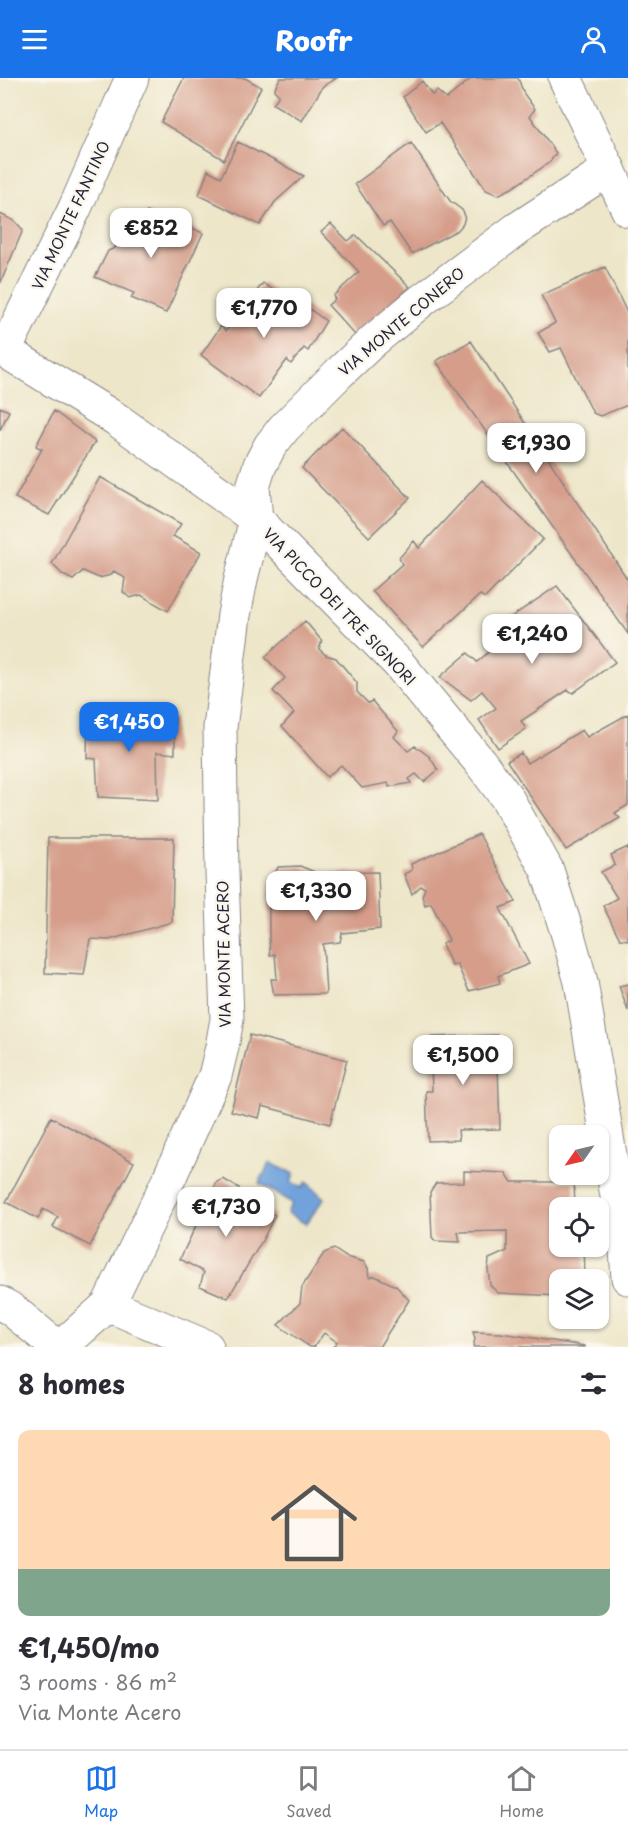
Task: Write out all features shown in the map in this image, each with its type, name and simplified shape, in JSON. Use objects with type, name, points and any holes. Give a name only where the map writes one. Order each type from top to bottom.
[{"type":"street","name":"VIA MONTE FANTINO","points":[[3,349],[75,208],[132,78]]},
{"type":"street","points":[[565,78],[628,210]]},
{"type":"street","name":"VIA MONTE CONERO","points":[[256,519],[253,487],[256,474],[270,446],[284,428],[339,373],[422,301],[517,228],[609,169]]},
{"type":"street","name":"VIA PICCO DEI TRE SIGNORI","points":[[3,349],[116,419],[256,519],[398,663],[507,798],[547,870],[581,982],[626,1250],[628,1278]]},
{"type":"street","name":"VIA MONTE ACERO","points":[[59,1347],[108,1305],[167,1183],[215,1076],[224,1039],[227,1019],[221,861],[220,728],[240,579],[256,519]]},
{"type":"street","points":[[0,1303],[59,1347]]},
{"type":"street","points":[[108,1305],[207,1347]]},
{"type":"water","points":[[270,1163],[294,1174],[291,1182],[302,1188],[306,1182],[324,1198],[306,1224],[287,1213],[292,1203],[259,1183]]},
{"type":"building","points":[[184,78],[245,78],[261,87],[224,160],[161,122]]},
{"type":"building","points":[[280,78],[337,78],[323,86],[302,121],[273,104],[279,95],[274,90]]},
{"type":"building","points":[[472,78],[518,78],[524,94],[535,109],[530,116],[556,153],[550,162],[498,195],[486,190],[440,123],[426,132],[403,97],[422,81],[432,95],[437,91],[446,99]]},
{"type":"building","points":[[238,142],[304,176],[275,202],[260,225],[199,195],[208,170],[221,177]]},
{"type":"building","points":[[411,143],[450,201],[462,210],[465,216],[458,230],[412,254],[390,222],[383,226],[355,184]]},
{"type":"building","points":[[133,212],[145,216],[147,212],[162,219],[164,215],[203,233],[166,313],[131,298],[134,293],[95,277],[108,251],[115,248]]},
{"type":"building","points":[[0,214],[15,221],[23,230],[0,284]]},
{"type":"building","points":[[331,224],[348,241],[356,235],[410,287],[356,336],[328,305],[335,299],[333,296],[359,272],[321,232]]},
{"type":"building","points":[[605,267],[628,315],[628,405],[600,416],[593,413],[561,348],[550,352],[538,333],[555,323],[541,295]]},
{"type":"building","points":[[263,283],[288,300],[293,297],[326,321],[308,351],[304,348],[291,364],[287,360],[259,398],[201,355],[221,326],[226,331]]},
{"type":"building","points":[[471,341],[628,580],[628,634],[436,361]]},
{"type":"building","points":[[0,407],[9,411],[0,430]]},
{"type":"building","points":[[54,411],[95,442],[49,515],[15,498],[42,449],[36,446]]},
{"type":"building","points":[[342,427],[410,498],[369,537],[302,468]]},
{"type":"building","points":[[100,477],[181,524],[173,536],[201,552],[168,611],[141,595],[130,598],[123,592],[125,578],[114,571],[111,575],[99,578],[83,571],[73,580],[63,575],[52,564]]},
{"type":"building","points":[[482,480],[543,539],[485,598],[480,595],[423,647],[372,591],[402,564],[399,558],[414,541],[419,548]]},
{"type":"building","points":[[557,586],[615,662],[573,693],[568,690],[521,721],[526,729],[498,748],[479,720],[496,708],[482,691],[471,700],[440,677],[468,653],[477,662],[514,630],[507,620]]},
{"type":"building","points":[[305,621],[322,641],[319,649],[326,655],[336,658],[357,683],[357,692],[368,703],[372,701],[398,731],[394,737],[408,751],[415,746],[430,757],[438,770],[424,782],[416,774],[409,779],[411,783],[389,787],[388,783],[362,788],[341,765],[327,777],[282,726],[294,713],[273,691],[285,678],[265,657]]},
{"type":"building","points":[[88,712],[175,718],[175,754],[157,752],[158,800],[98,797],[96,759],[87,758]]},
{"type":"building","points":[[628,714],[628,805],[615,813],[620,818],[566,850],[507,761],[521,753],[527,763],[582,730],[587,737]]},
{"type":"building","points":[[479,834],[516,902],[500,908],[529,964],[498,976],[500,983],[469,991],[457,964],[452,966],[442,944],[449,940],[431,903],[425,905],[422,896],[425,888],[421,886],[412,894],[404,874],[412,870],[411,864]]},
{"type":"building","points":[[48,838],[174,838],[172,922],[109,940],[90,939],[84,975],[45,973]]},
{"type":"building","points":[[628,847],[628,940],[620,939],[603,906],[617,898],[601,872],[615,865],[611,855]]},
{"type":"building","points":[[300,866],[317,873],[378,872],[380,929],[342,933],[340,942],[323,944],[326,994],[274,995],[271,979],[277,979],[275,954],[270,955],[269,895],[278,867]]},
{"type":"building","points":[[628,984],[628,1011],[619,986]]},
{"type":"building","points":[[250,1035],[347,1060],[330,1124],[262,1106],[259,1118],[231,1111]]},
{"type":"building","points":[[497,1035],[500,1129],[458,1130],[459,1140],[428,1141],[426,1091],[432,1091],[430,1037]]},
{"type":"building","points":[[51,1117],[134,1162],[90,1246],[53,1227],[58,1217],[43,1209],[38,1219],[6,1202]]},
{"type":"building","points":[[464,1171],[506,1173],[512,1182],[574,1185],[575,1197],[549,1197],[549,1257],[584,1257],[585,1269],[549,1269],[549,1295],[498,1293],[490,1285],[489,1259],[507,1251],[507,1231],[458,1232],[460,1242],[435,1241],[432,1237],[430,1192],[436,1183],[464,1182]]},
{"type":"building","points":[[223,1179],[239,1188],[241,1196],[275,1215],[228,1298],[200,1286],[204,1272],[180,1259],[217,1182]]},
{"type":"building","points":[[334,1249],[346,1257],[364,1262],[368,1268],[369,1277],[375,1276],[396,1286],[409,1300],[379,1347],[333,1347],[337,1342],[324,1333],[314,1347],[310,1347],[278,1325],[300,1303],[302,1287],[324,1253]]},
{"type":"building","points":[[473,1332],[501,1333],[585,1347],[473,1347],[475,1339]]}]
